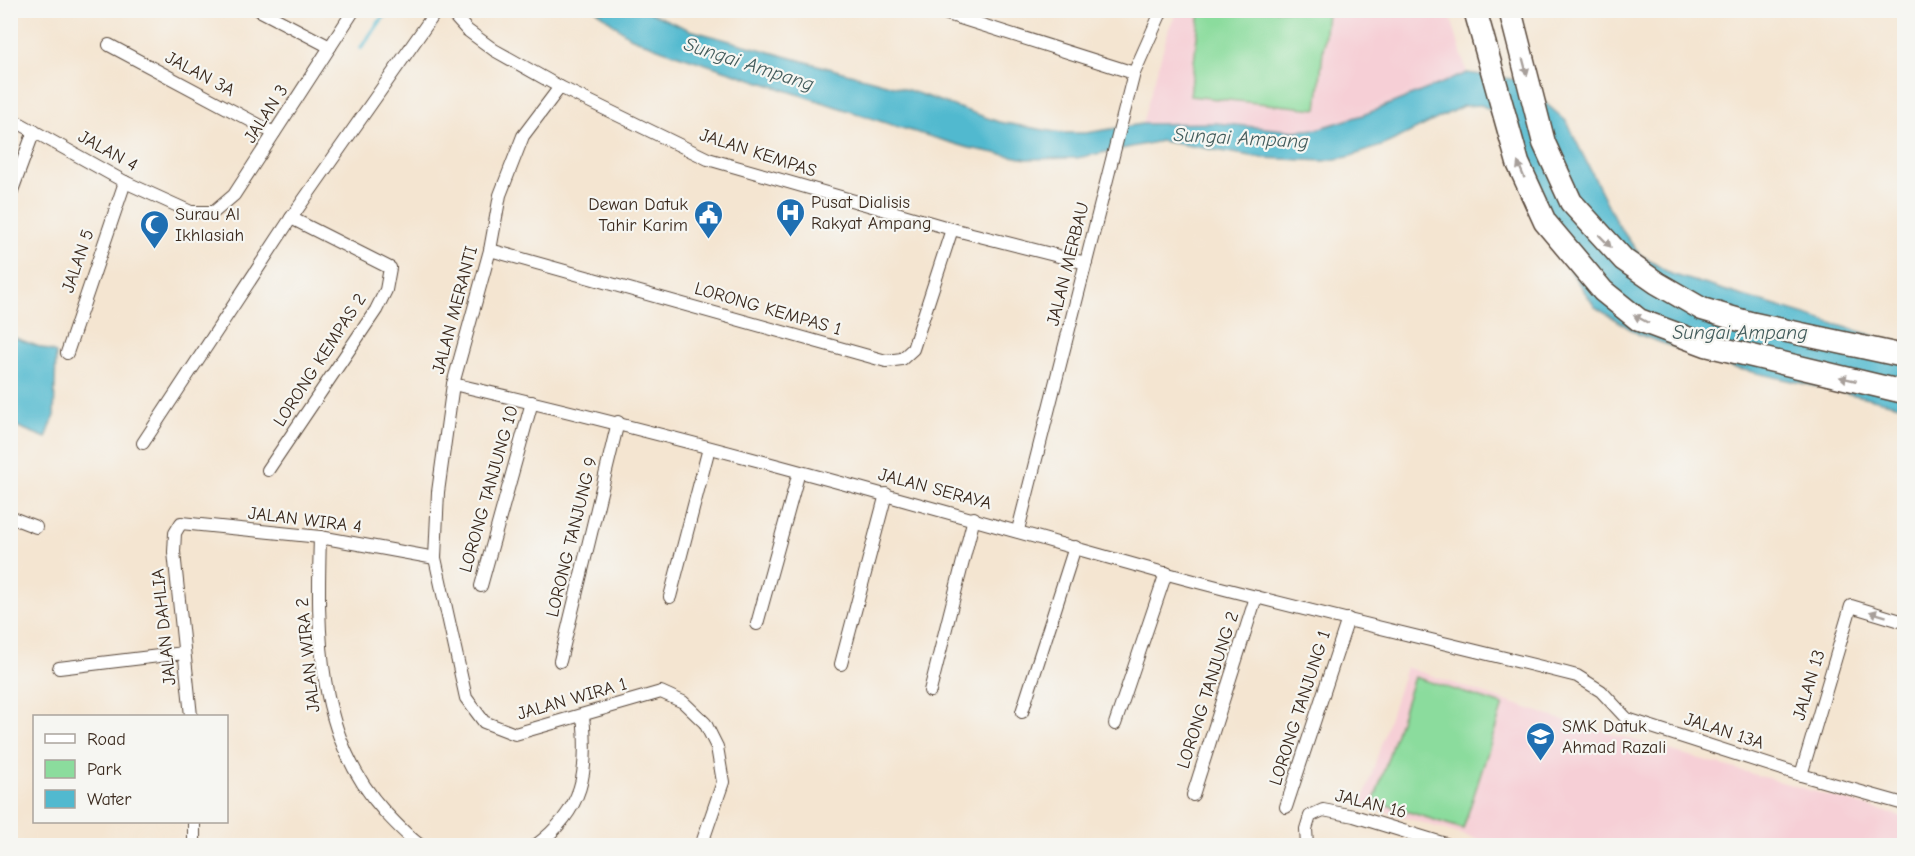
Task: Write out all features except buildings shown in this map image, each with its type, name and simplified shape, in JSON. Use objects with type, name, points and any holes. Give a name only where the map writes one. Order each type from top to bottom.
[{"type":"highway","points":[[1475,10],[1518,163],[1527,183],[1545,222],[1603,291],[1639,320],[1706,345],[1905,392]]},
{"type":"highway","points":[[1510,10],[1545,143],[1571,202],[1624,260],[1657,284],[1702,309],[1750,323],[1905,356]]},
{"type":"street","points":[[259,10],[330,47]]},
{"type":"street","name":"JALAN 3","points":[[191,212],[214,212],[234,195],[354,10]]},
{"type":"street","points":[[143,444],[291,218],[437,10]]},
{"type":"street","name":"JALAN KEMPAS","points":[[449,10],[467,30],[494,50],[560,87],[708,159],[952,229],[1086,263]]},
{"type":"street","points":[[935,10],[962,15],[1134,74]]},
{"type":"street","name":"JALAN MERBAU","points":[[1018,530],[1052,404],[1134,74],[1162,10]]},
{"type":"street","name":"JALAN 3A","points":[[109,45],[274,134]]},
{"type":"street","name":"JALAN MERANTI","points":[[435,558],[438,492],[453,384],[490,250],[500,195],[523,136],[560,87]]},
{"type":"street","name":"JALAN 4","points":[[10,118],[125,182],[191,212]]},
{"type":"street","points":[[10,196],[34,131]]},
{"type":"street","name":"JALAN 5","points":[[67,352],[125,182]]},
{"type":"street","name":"LORONG KEMPAS 2","points":[[268,470],[376,310],[386,290],[390,268],[291,218]]},
{"type":"street","name":"LORONG KEMPAS 1","points":[[490,250],[886,361],[902,359],[913,349],[952,229]]},
{"type":"street","name":"JALAN SERAYA","points":[[453,384],[618,422],[1018,530],[1166,573],[1406,633]]},
{"type":"street","name":"LORONG TANJUNG 10","points":[[481,586],[532,402]]},
{"type":"street","name":"LORONG TANJUNG 9","points":[[560,661],[618,422]]},
{"type":"street","points":[[670,597],[709,447]]},
{"type":"street","points":[[757,624],[799,472]]},
{"type":"street","points":[[841,664],[886,494]]},
{"type":"street","points":[[10,517],[36,527]]},
{"type":"street","points":[[930,691],[974,518]]},
{"type":"street","name":"JALAN WIRA 4","points":[[175,533],[181,523],[320,537],[435,558]]},
{"type":"street","name":"JALAN DAHLIA","points":[[175,533],[174,552],[191,715]]},
{"type":"street","name":"JALAN WIRA 2","points":[[320,537],[318,615],[330,714],[350,765],[376,802],[408,837],[421,846]]},
{"type":"street","points":[[1022,712],[1075,547]]},
{"type":"street","name":"JALAN WIRA 1","points":[[435,558],[466,698],[484,722],[515,734],[661,692],[683,702],[705,723],[717,747],[723,782],[701,846]]},
{"type":"street","points":[[1115,723],[1166,573]]},
{"type":"street","name":"LORONG TANJUNG 2","points":[[1193,795],[1256,597]]},
{"type":"street","name":"JALAN 13","points":[[1801,775],[1851,606],[1905,622]]},
{"type":"street","name":"LORONG TANJUNG 1","points":[[1286,807],[1348,619]]},
{"type":"street","name":"JALAN 13A","points":[[1406,633],[1577,676],[1601,692],[1627,719],[1801,775],[1905,804]]},
{"type":"street","points":[[59,668],[184,653]]},
{"type":"street","points":[[535,846],[557,829],[574,804],[587,753],[583,715]]},
{"type":"street","name":"JALAN 16","points":[[1307,846],[1306,829],[1310,816],[1323,810],[1354,816],[1452,846]]},
{"type":"street","points":[[194,823],[194,846]]},
{"type":"shaded area","points":[[1178,11],[1449,11],[1467,73],[1364,115],[1317,129],[1294,131],[1216,123],[1142,124],[1169,28]]},
{"type":"shaded area","name":"SMK Datuk Ahmad Razali","points":[[1406,667],[1553,717],[1904,817],[1904,845],[1495,845],[1362,804]]},
{"type":"green space","points":[[1299,10],[1327,13],[1317,109],[1190,96],[1200,11]]},
{"type":"green space","points":[[1414,677],[1503,705],[1463,829],[1374,801]]},
{"type":"water","name":"Sungai Ampang","points":[[597,11],[646,11],[690,30],[908,90],[999,122],[1061,133],[1086,133],[1142,124],[1216,123],[1294,131],[1317,129],[1363,115],[1467,73],[1519,80],[1566,121],[1617,223],[1639,254],[1671,274],[1904,345],[1904,406],[1730,367],[1640,335],[1595,307],[1551,243],[1495,119],[1489,109],[1481,105],[1463,106],[1384,145],[1348,157],[1324,161],[1263,158],[1161,141],[1077,158],[1027,159],[969,148],[895,126],[663,50],[630,37]]},
{"type":"water","points":[[10,336],[56,353],[54,417],[46,438],[11,424]]},
{"type":"waterway","points":[[361,48],[388,10]]},
{"type":"place","name":"Pusat Dialisis Rakyat Ampang","points":[[790,238]]},
{"type":"place","name":"Dewan Datuk Tahir Karim","points":[[709,240]]},
{"type":"place","name":"Surau Al Ikhlasiah","points":[[154,250]]},
{"type":"place","name":"SMK Datuk Ahmad Razali","points":[[1541,762]]}]
